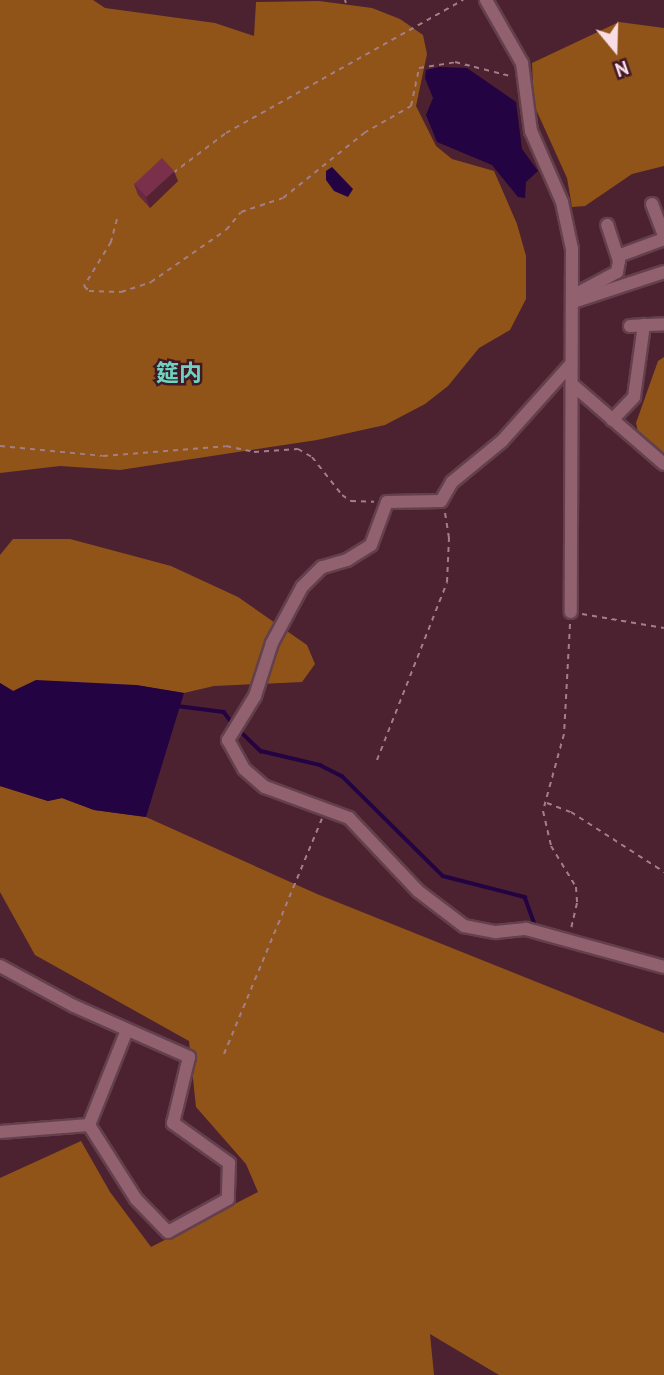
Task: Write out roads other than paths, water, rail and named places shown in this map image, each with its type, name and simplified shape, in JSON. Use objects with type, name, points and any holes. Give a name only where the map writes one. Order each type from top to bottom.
[{"type":"street","points":[[486,0],[524,71],[531,131],[562,202],[572,249],[574,298],[570,364],[574,386],[571,612]]},
{"type":"street","points":[[618,256],[664,237],[652,204]]},
{"type":"street","points":[[574,298],[614,276],[620,267],[607,225]]},
{"type":"street","points":[[574,298],[664,272]]},
{"type":"street","points":[[630,326],[664,324]]},
{"type":"street","points":[[612,420],[634,397],[644,325]]},
{"type":"street","points":[[570,364],[502,441],[452,482],[441,501],[387,502],[371,545],[347,560],[322,567],[302,587],[272,643],[255,696],[228,740],[244,769],[265,787],[349,818],[418,891],[464,926],[496,932],[526,929],[664,967]]},
{"type":"street","points":[[574,386],[664,464]]},
{"type":"street","points":[[0,966],[127,1030],[189,1057],[173,1123],[229,1163],[228,1199],[168,1232],[136,1199],[89,1125]]},
{"type":"street","points":[[89,1125],[127,1030]]},
{"type":"street","points":[[0,1132],[89,1125]]},
{"type":"waterway","points":[[177,706],[224,712],[233,724]]},
{"type":"waterway","points":[[238,729],[261,751],[320,765],[342,776],[443,876],[525,897],[536,928]]},
{"type":"district","name":"筵内","points":[[179,373]]}]
